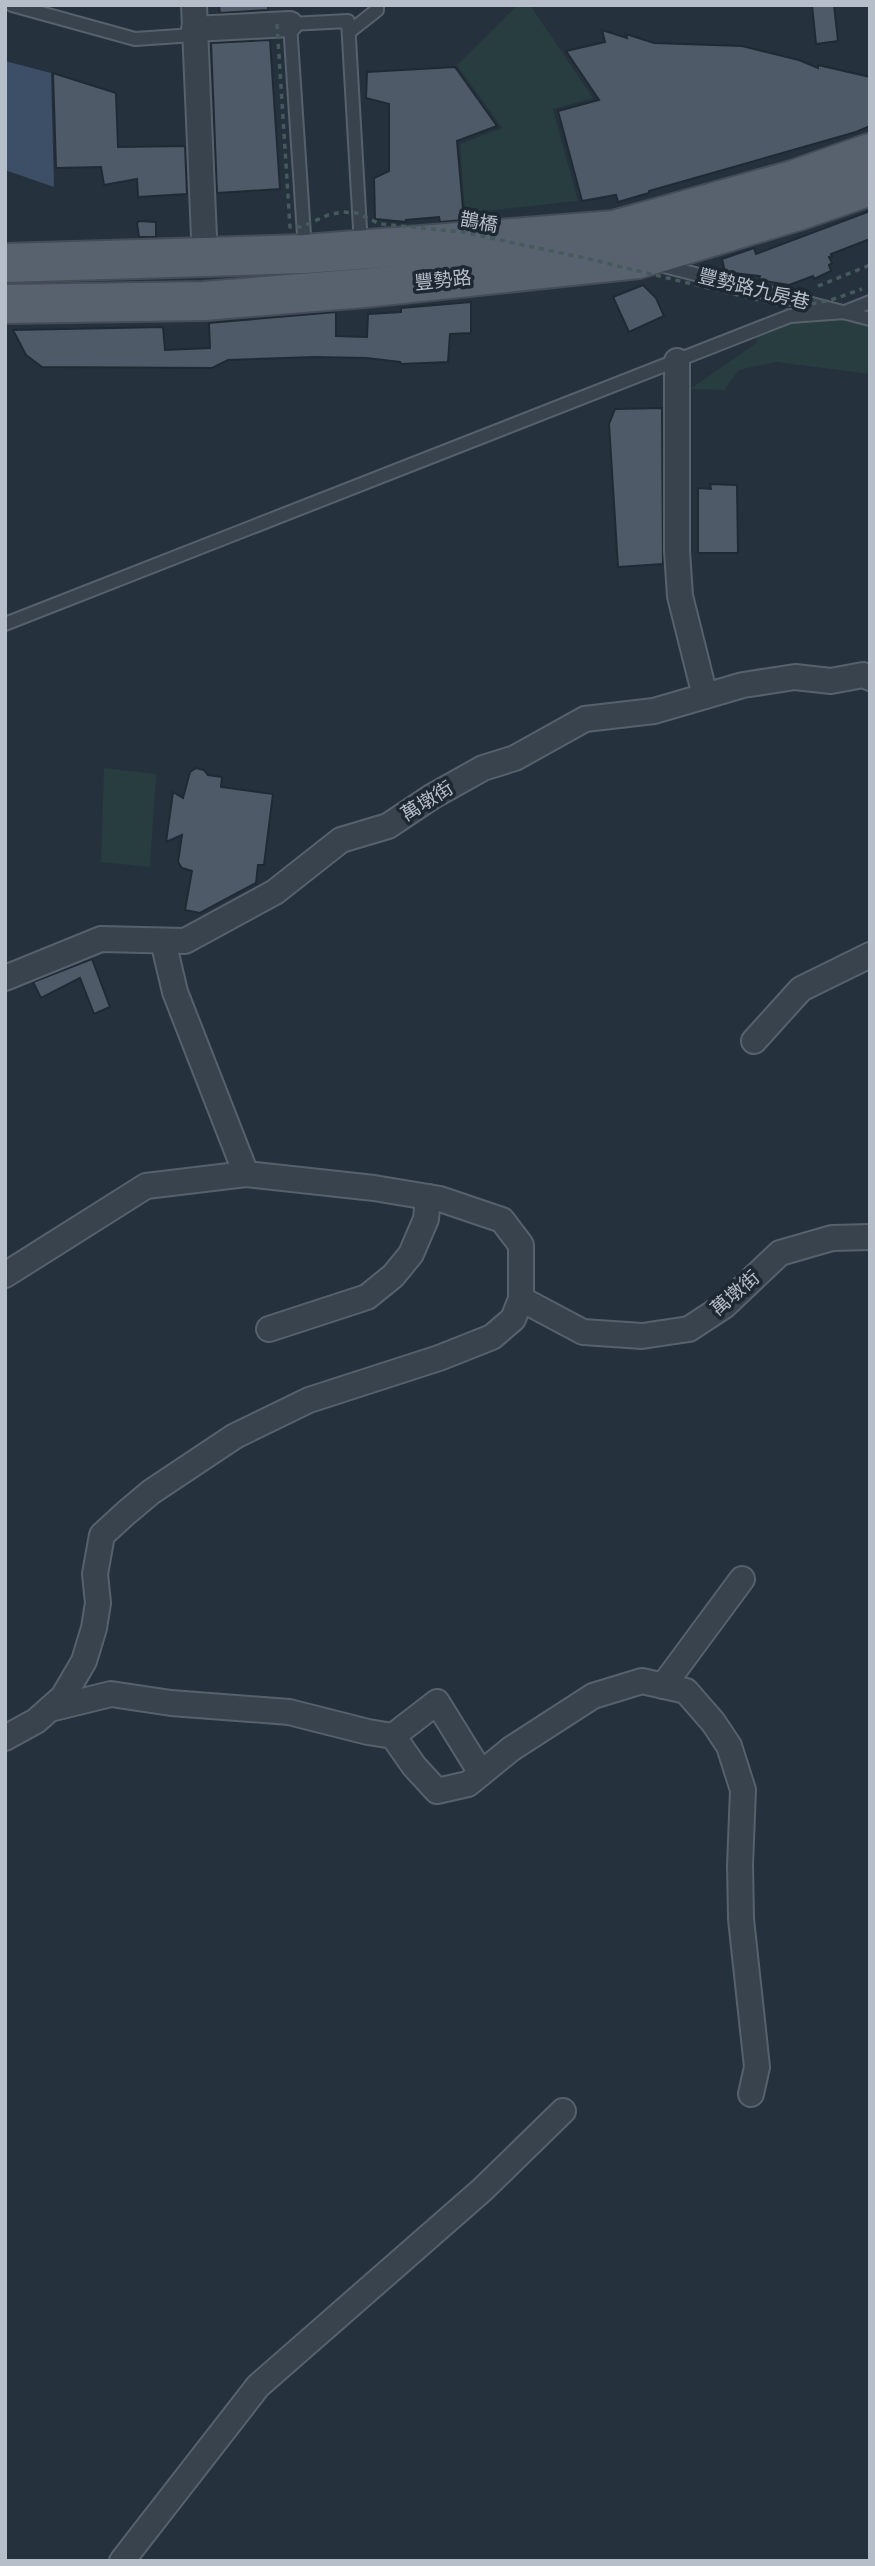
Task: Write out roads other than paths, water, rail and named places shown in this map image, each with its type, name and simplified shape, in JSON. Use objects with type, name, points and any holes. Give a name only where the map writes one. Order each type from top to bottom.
[{"type":"main road","name":"豐勢路","points":[[363,269],[614,230],[793,180],[870,153]]},
{"type":"main road","name":"豐勢路","points":[[5,263],[307,274],[363,269],[638,259],[798,211],[870,186]]},
{"type":"main road","name":"豐勢路","points":[[5,304],[198,302],[307,274]]},
{"type":"street","points":[[204,236],[194,23],[284,24]]},
{"type":"street","points":[[677,361],[677,551],[680,596],[705,696]]},
{"type":"street","name":"萬墩街","points":[[5,978],[101,939],[185,941],[275,892],[341,840],[388,826],[433,796],[483,768],[515,758],[585,719],[654,711],[743,685],[795,677],[831,681],[863,675],[870,678]]},
{"type":"street","points":[[163,941],[176,992],[246,1174]]},
{"type":"street","points":[[754,1041],[801,989],[870,955]]},
{"type":"street","points":[[5,1275],[146,1186],[246,1174],[428,1197],[502,1220],[521,1245],[521,1300],[513,1319],[492,1337],[439,1358],[309,1400],[235,1436],[151,1492],[102,1535],[95,1574],[98,1603],[84,1661],[63,1697],[36,1721],[5,1738]]},
{"type":"street","points":[[269,1329],[367,1297],[393,1276],[411,1254],[426,1219],[428,1197]]},
{"type":"street","name":"萬墩街","points":[[521,1300],[583,1332],[642,1336],[689,1329],[724,1306],[780,1254],[832,1238],[870,1237]]},
{"type":"street","points":[[663,1686],[742,1579]]},
{"type":"street","points":[[50,1709],[111,1694],[171,1703],[289,1712],[393,1736],[414,1766],[437,1791],[468,1784],[511,1749],[593,1696],[642,1681],[686,1691],[713,1722],[729,1746],[743,1790],[741,1920],[757,2067],[751,2094]]},
{"type":"street","points":[[393,1736],[437,1702],[481,1773]]},
{"type":"street","points":[[122,2561],[258,2386],[482,2190],[563,2111]]},
{"type":"lane","points":[[12,5],[135,39],[194,23]]},
{"type":"lane","points":[[349,32],[377,10],[377,5]]},
{"type":"lane","points":[[307,274],[284,24],[348,21],[363,269]]},
{"type":"lane","name":"豐勢路九房巷","points":[[638,259],[870,319]]},
{"type":"lane","points":[[5,624],[790,316],[845,312],[870,302]]},
{"type":"water","points":[[5,61],[51,73],[54,187],[5,170]]}]
